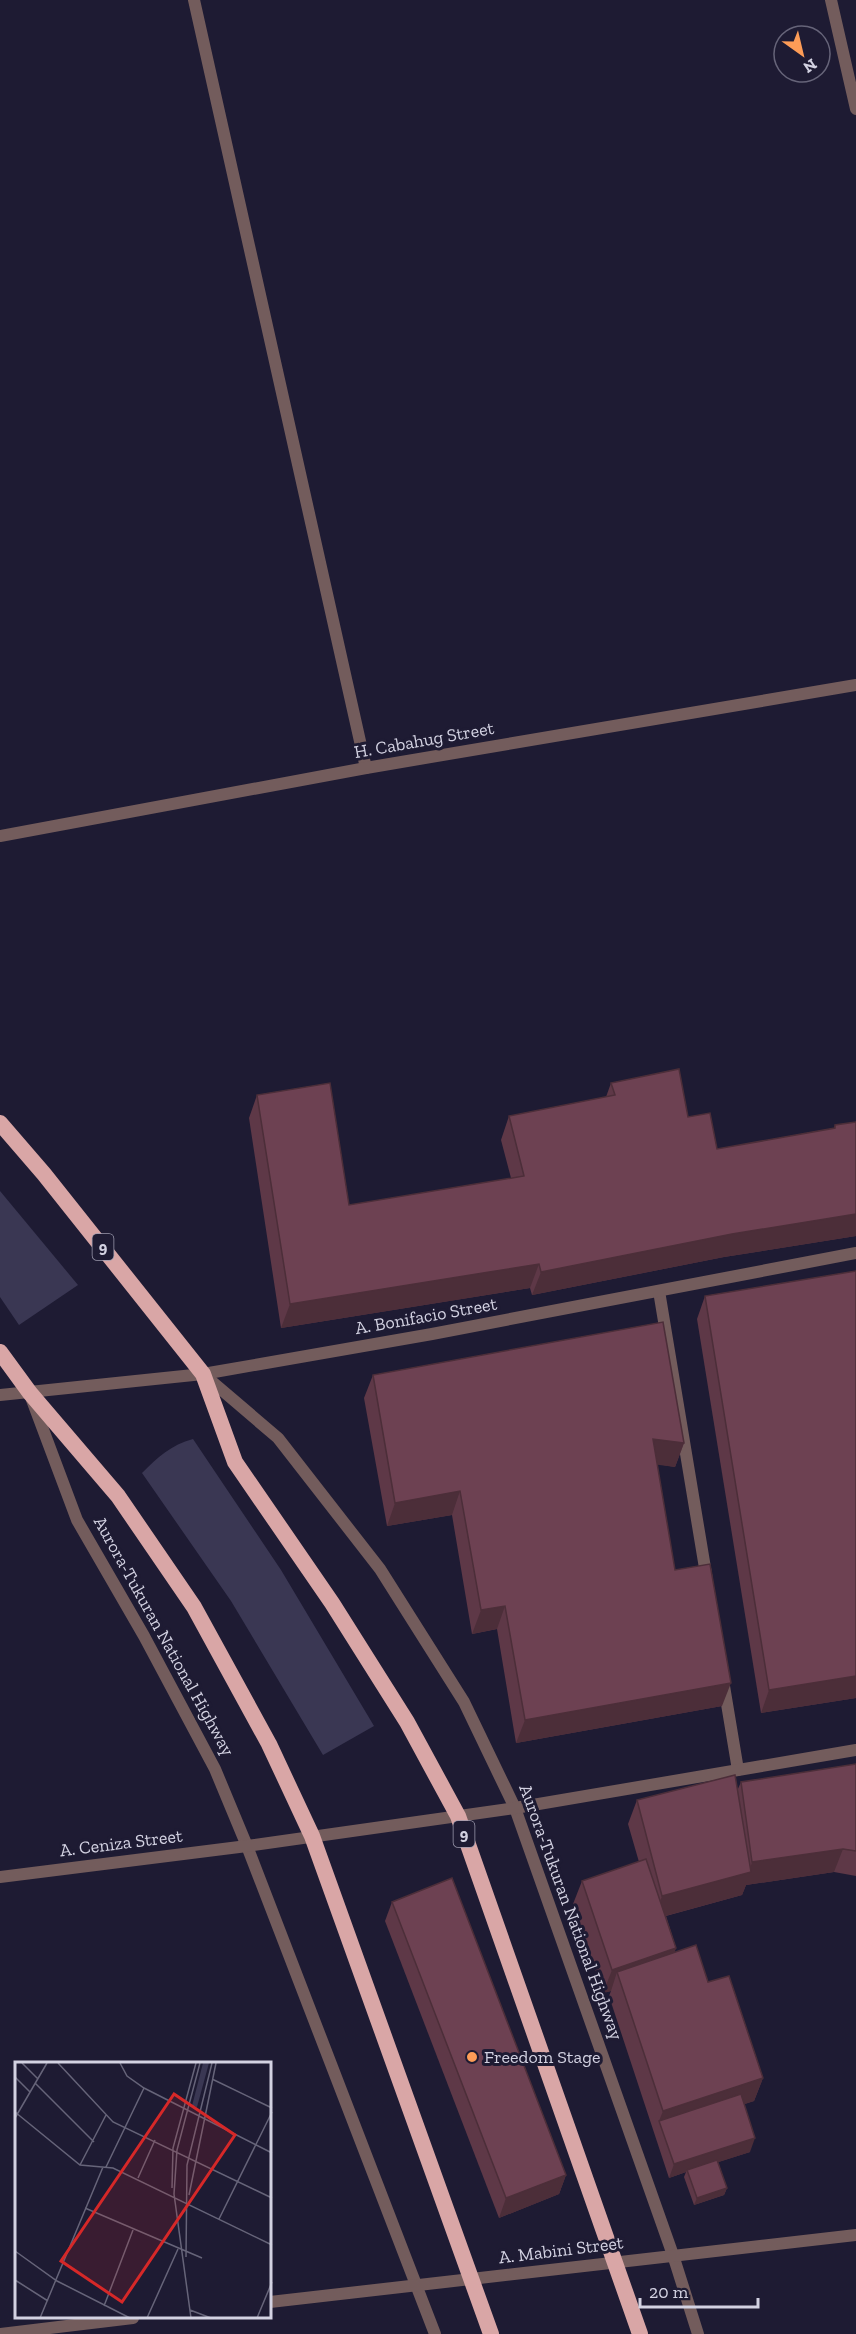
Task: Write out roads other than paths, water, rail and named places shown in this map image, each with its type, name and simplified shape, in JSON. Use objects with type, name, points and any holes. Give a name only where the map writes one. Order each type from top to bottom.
[{"type":"highway","name":"Aurora-Tukuran National Highway","points":[[0,1123],[44,1174],[203,1374],[235,1462],[332,1603],[376,1672],[407,1722],[458,1816],[640,2334]]},
{"type":"highway","name":"Aurora-Tukuran National Highway","points":[[0,1352],[30,1393],[118,1496],[194,1607],[269,1744],[312,1836],[492,2334]]},
{"type":"street","points":[[194,0],[366,768]]},
{"type":"street","points":[[831,0],[856,109]]},
{"type":"street","name":"H. Cabahug Street","points":[[0,836],[366,768],[856,685]]},
{"type":"street","name":"A. Bonifacio Street","points":[[0,1395],[203,1374],[432,1334],[856,1253]]},
{"type":"street","points":[[659,1291],[709,1595]]},
{"type":"street","name":"Aurora-Tukuran National Highway","points":[[203,1374],[278,1438],[380,1569],[464,1702],[515,1808],[673,2255],[698,2334]]},
{"type":"street","name":"Aurora-Tukuran National Highway","points":[[30,1393],[77,1520],[144,1636],[215,1769],[247,1846],[435,2334]]},
{"type":"street","points":[[720,1665],[738,1770]]},
{"type":"street","name":"A. Ceniza Street","points":[[0,1877],[247,1846],[515,1808],[856,1750]]},
{"type":"street","name":"A. Mabini Street","points":[[272,2302],[856,2235]]},
{"type":"street","points":[[0,2334],[125,2319]]},
{"type":"place","name":"Freedom Stage","points":[[472,2057]]}]
